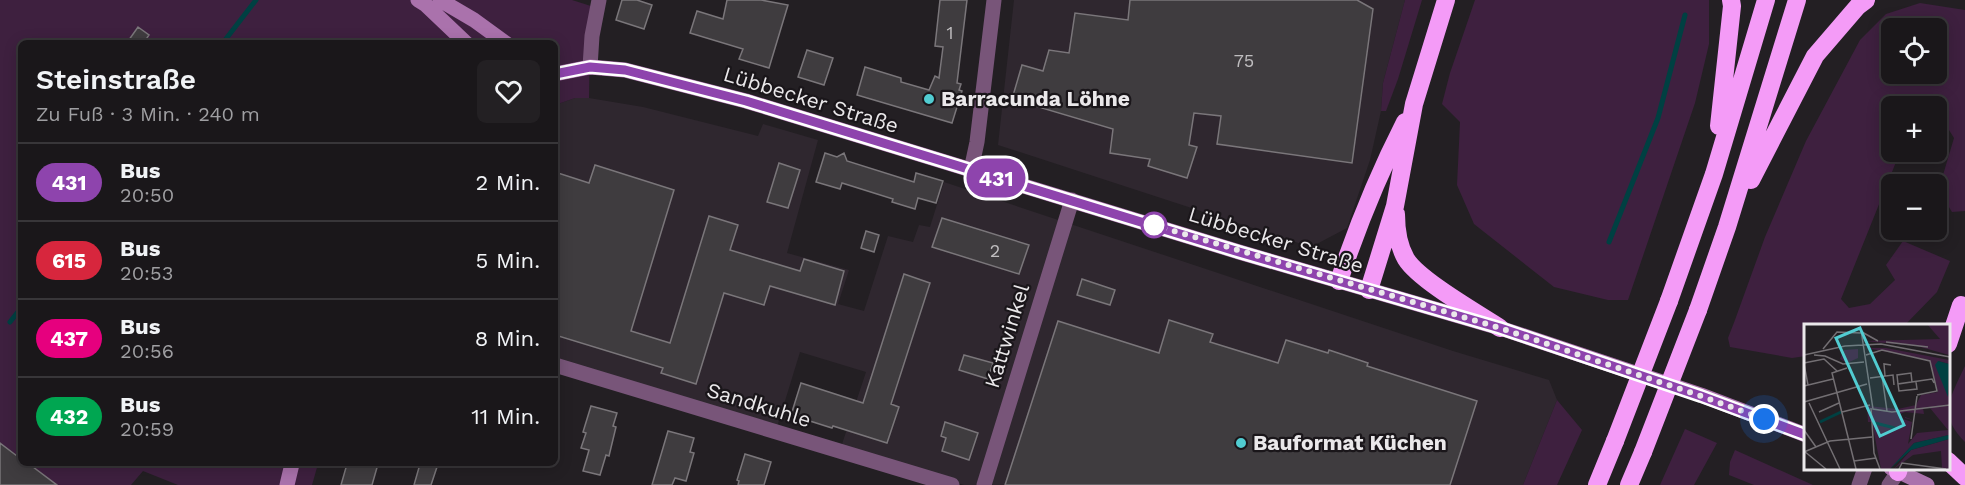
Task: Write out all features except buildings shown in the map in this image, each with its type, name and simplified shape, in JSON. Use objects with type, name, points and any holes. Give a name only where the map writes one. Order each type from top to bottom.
[{"type":"highway","points":[[1370,290],[1395,206],[1414,104],[1446,0]]},
{"type":"highway","points":[[1714,174],[1731,0]]},
{"type":"highway","points":[[1597,485],[1669,301],[1714,174],[1766,0]]},
{"type":"highway","points":[[1629,485],[1698,310],[1727,227],[1797,0]]},
{"type":"highway","points":[[1727,227],[1815,56],[1858,6],[1866,0]]},
{"type":"highway","points":[[1339,281],[1349,250],[1389,153],[1414,104]]},
{"type":"highway","points":[[1395,206],[1396,232],[1401,248],[1413,269],[1500,328]]},
{"type":"highway","points":[[1949,324],[1963,301]]},
{"type":"highway","points":[[1950,338],[1963,301]]},
{"type":"highway","points":[[1950,463],[1965,477]]},
{"type":"main road","points":[[418,0],[463,40]]},
{"type":"main road","points":[[440,0],[502,40]]},
{"type":"main road","name":"Lübbecker Straße","points":[[558,73],[590,67],[625,70],[735,98],[1500,328],[1701,396],[1804,434]]},
{"type":"main road","points":[[287,485],[292,466]]},
{"type":"main road","points":[[1894,473],[1927,485]]},
{"type":"street","points":[[590,67],[592,36],[599,0]]},
{"type":"street","points":[[971,170],[977,142],[994,0]]},
{"type":"street","name":"Kattwinkel","points":[[984,485],[1072,200]]},
{"type":"street","name":"Sandkuhle","points":[[558,366],[952,485]]},
{"type":"street","points":[[1859,485],[1864,470]]},
{"type":"shaded area","points":[[0,0],[572,0],[594,7],[590,32],[589,98],[575,98],[558,104],[558,40],[18,40],[18,466],[317,466],[312,485],[178,485],[143,471],[131,485],[0,485]]},
{"type":"shaded area","points":[[1014,0],[1405,0],[1383,83],[1381,111],[1370,160],[1347,228],[1311,247],[998,145]]},
{"type":"shaded area","points":[[1405,0],[1422,0],[1398,79],[1386,111],[1381,111],[1383,83]]},
{"type":"shaded area","points":[[1475,0],[1709,0],[1709,44],[1695,103],[1628,300],[1608,300],[1554,287],[1474,224],[1457,185],[1460,122],[1442,104]]},
{"type":"shaded area","points":[[1920,3],[1965,10],[1965,211],[1952,212],[1947,204],[1947,174],[1943,174],[1954,138],[1947,127],[1947,96],[1881,96],[1881,162],[1896,162],[1891,174],[1881,174],[1881,199],[1841,299],[1849,308],[1870,304],[1895,280],[1886,265],[1903,241],[1950,261],[1937,292],[1906,324],[1804,324],[1804,356],[1792,358],[1730,347],[1728,338],[1765,237],[1806,141],[1860,40],[1881,19],[1881,84],[1947,84],[1947,18],[1882,18],[1886,14]]},
{"type":"shaded area","points":[[575,98],[589,98],[643,107],[758,136],[763,124],[818,140],[787,253],[849,270],[838,304],[864,311],[888,236],[913,242],[919,225],[930,227],[944,182],[1453,351],[1549,380],[1557,400],[1523,485],[964,485],[841,447],[866,372],[800,352],[777,427],[558,363],[558,104]]},
{"type":"shaded area","points":[[1965,366],[1965,442],[1956,432],[1950,418],[1950,400]]},
{"type":"shaded area","points":[[1557,400],[1582,430],[1557,485],[1523,485]]},
{"type":"shaded area","points":[[1685,429],[1717,443],[1694,485],[1660,485]]},
{"type":"shaded area","points":[[1735,450],[1813,485],[1754,485],[1729,475],[1730,462]]},
{"type":"waterway","points":[[225,40],[256,0]]},
{"type":"waterway","points":[[1609,242],[1658,118],[1685,15]]},
{"type":"waterway","points":[[10,322],[18,312]]},
{"type":"bus line","name":"431","points":[[558,73],[590,67],[625,70],[660,77],[746,101],[1239,252],[1500,328],[1701,396],[1804,434]]},
{"type":"place","name":"Barracunda Löhne","points":[[929,99]]},
{"type":"place","name":"Bauformat Küchen","points":[[1241,443]]},
{"type":"route","points":[[1154,225],[1500,328],[1764,419]]}]
